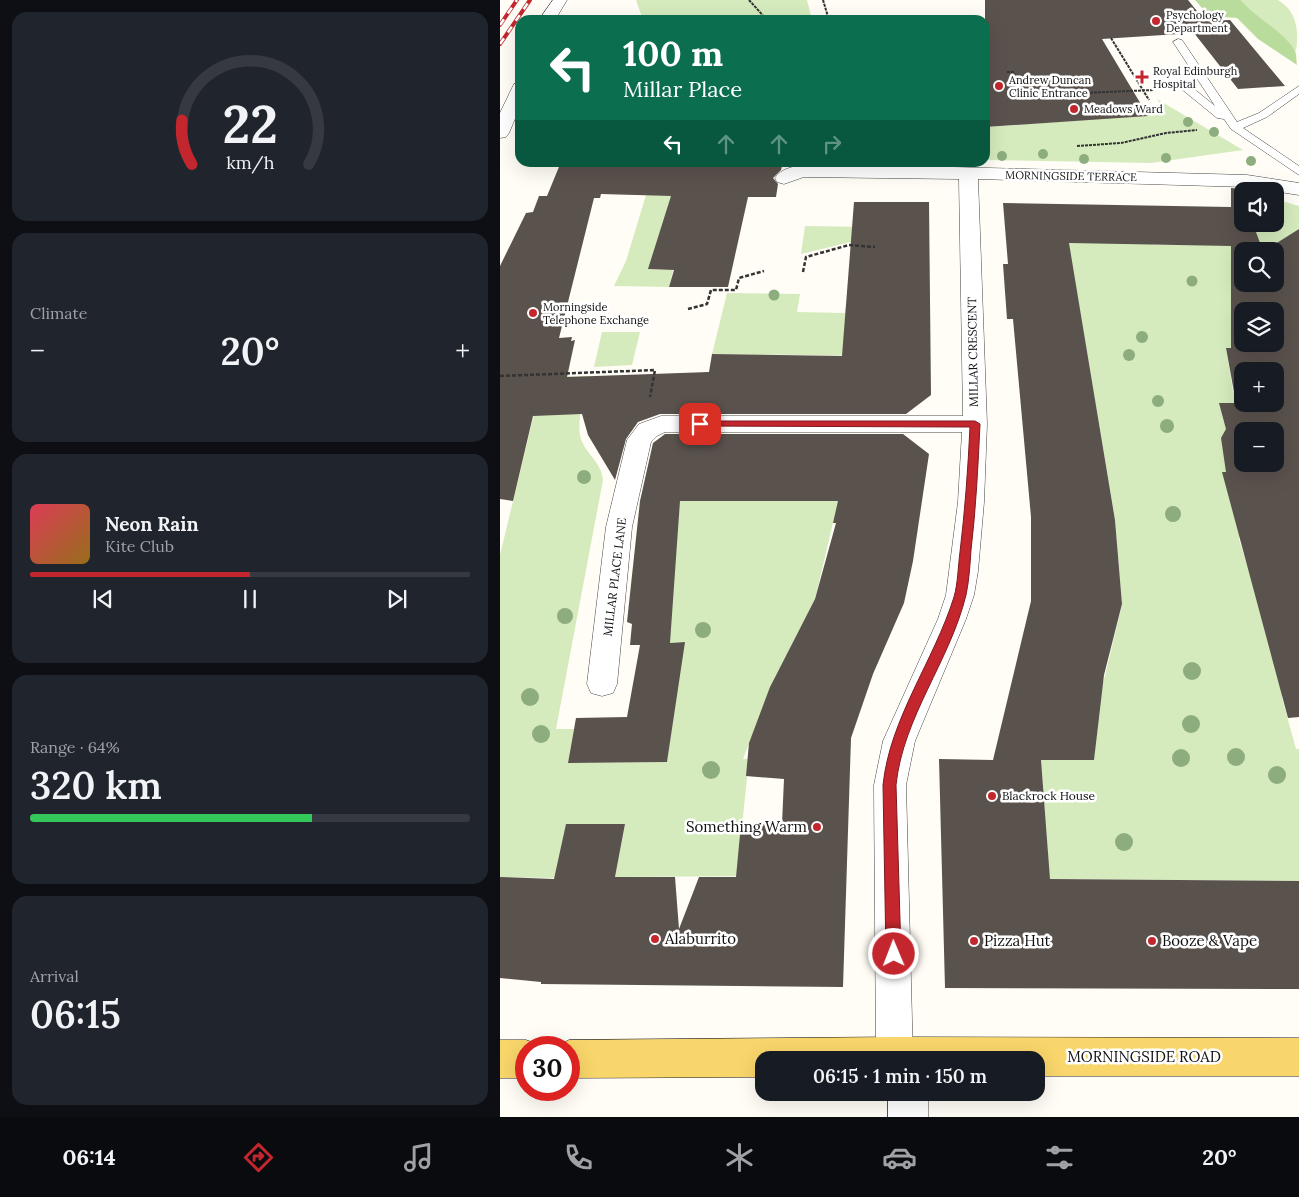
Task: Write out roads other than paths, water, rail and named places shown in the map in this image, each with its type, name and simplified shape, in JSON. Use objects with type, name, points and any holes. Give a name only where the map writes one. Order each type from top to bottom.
[{"type":"main road","name":"MORNINGSIDE ROAD","points":[[1045,1063],[1299,1057]]},
{"type":"main road","name":"MORNINGSIDE ROAD","points":[[580,1058],[755,1062]]},
{"type":"main road","points":[[500,1059],[515,1059]]},
{"type":"street","points":[[550,15],[560,0]]},
{"type":"street","points":[[500,133],[515,99]]},
{"type":"street","name":"MORNINGSIDE TERRACE","points":[[784,178],[801,171],[819,170],[1247,181],[1291,187]]},
{"type":"street","name":"MILLAR CRESCENT","points":[[904,1051],[890,795],[891,769],[899,741],[960,595],[971,502],[975,424],[968,174]]},
{"type":"street","name":"MILLAR PLACE LANE","points":[[602,684],[619,527],[639,440],[648,430],[661,424],[975,424]]},
{"type":"street","name":"MILLAR CRESCENT","points":[[907,1101],[908,1117]]},
{"type":"lane","points":[[1178,42],[1235,127]]},
{"type":"lane","points":[[1172,76],[1235,127],[1297,170],[1291,187]]},
{"type":"lane","points":[[1235,127],[1263,116],[1299,89]]},
{"type":"railway","points":[[500,25],[517,0]]},
{"type":"railway","points":[[520,15],[530,0]]},
{"type":"railway","points":[[500,44],[515,22]]},
{"type":"place","name":"Psychology Department","points":[[1156,21]]},
{"type":"place","name":"Royal Edinburgh Hospital","points":[[1142,77]]},
{"type":"place","name":"Andrew Duncan Clinic Entrance","points":[[999,86]]},
{"type":"place","name":"Meadows Ward","points":[[1074,109]]},
{"type":"place","name":"Morningside Telephone Exchange","points":[[533,313]]},
{"type":"place","name":"Blackrock House","points":[[992,796]]},
{"type":"place","name":"Something Warm","points":[[817,827]]},
{"type":"place","name":"Alaburrito","points":[[655,939]]},
{"type":"place","name":"Pizza Hut","points":[[974,941]]},
{"type":"place","name":"Booze & Vape","points":[[1152,941]]}]
